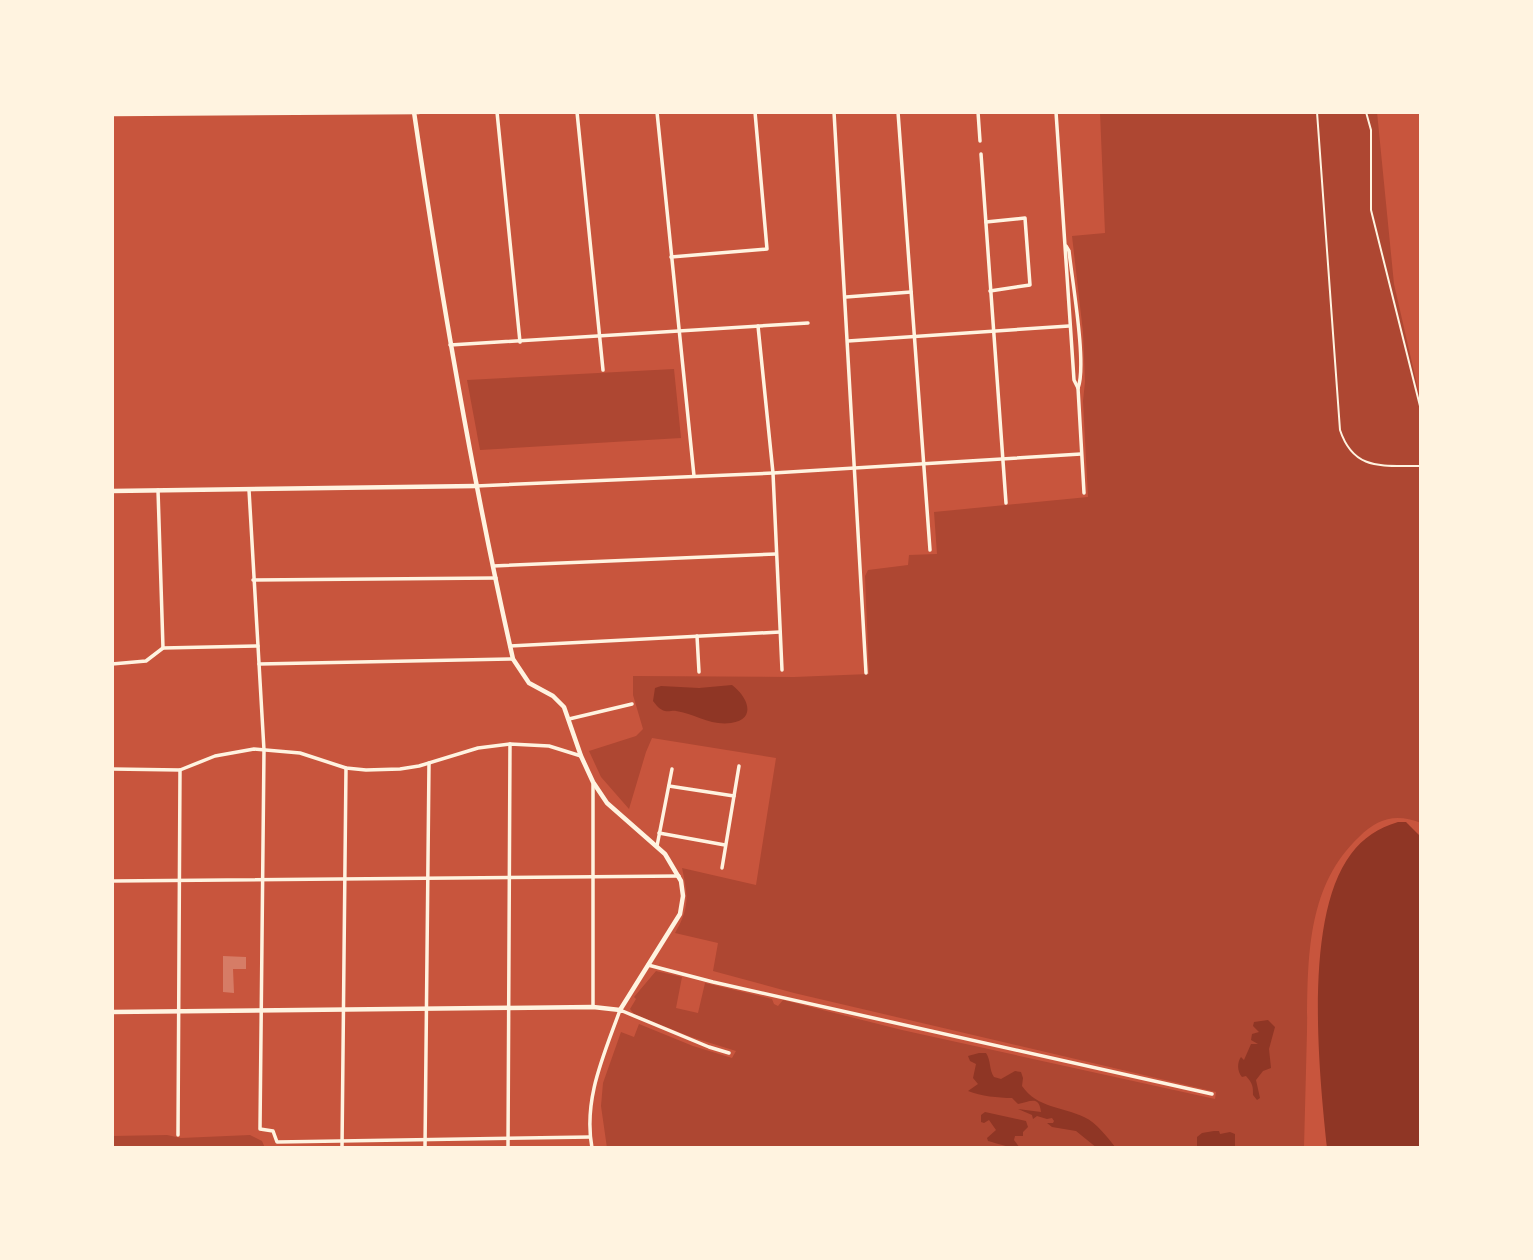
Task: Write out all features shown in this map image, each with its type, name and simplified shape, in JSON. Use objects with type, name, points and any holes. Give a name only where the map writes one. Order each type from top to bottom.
[{"type":"street","points":[[112,114],[416,112],[450,345],[476,486],[516,668],[529,682],[559,701],[569,719],[593,782],[607,803],[657,846],[672,863],[679,876],[683,896],[680,914],[620,1010],[596,1078],[590,1109],[592,1148]]},
{"type":"street","points":[[497,112],[520,342]]},
{"type":"street","points":[[577,112],[603,370]]},
{"type":"street","points":[[657,112],[694,476]]},
{"type":"street","points":[[671,257],[767,249],[755,112]]},
{"type":"street","points":[[834,112],[866,673]]},
{"type":"street","points":[[898,112],[930,550]]},
{"type":"street","points":[[978,112],[980,141]]},
{"type":"street","points":[[1056,112],[1069,326],[1074,380],[1078,388],[1084,493]]},
{"type":"street","points":[[981,154],[1006,503]]},
{"type":"street","points":[[986,222],[1024,218],[1030,285],[990,291]]},
{"type":"street","points":[[1066,246],[1069,251],[1080,352],[1082,379],[1078,388]]},
{"type":"street","points":[[846,297],[911,292]]},
{"type":"street","points":[[450,345],[808,323]]},
{"type":"street","points":[[758,326],[773,473],[782,670]]},
{"type":"street","points":[[848,341],[1069,326]]},
{"type":"street","points":[[112,491],[476,486],[773,473],[1081,454]]},
{"type":"street","points":[[158,490],[163,648]]},
{"type":"street","points":[[248,490],[264,750],[260,1129],[272,1131],[277,1142],[590,1137]]},
{"type":"street","points":[[493,566],[776,554]]},
{"type":"street","points":[[253,580],[496,578]]},
{"type":"street","points":[[510,646],[780,632]]},
{"type":"street","points":[[697,635],[699,672]]},
{"type":"street","points":[[112,664],[146,661],[163,648],[258,646]]},
{"type":"street","points":[[259,664],[513,659]]},
{"type":"street","points":[[569,719],[632,704]]},
{"type":"street","points":[[112,769],[180,770],[215,756],[264,750],[308,755],[346,768],[383,770],[429,764],[478,748],[510,744],[549,746],[581,756]]},
{"type":"street","points":[[508,1148],[510,744]]},
{"type":"street","points":[[425,1148],[429,764]]},
{"type":"street","points":[[722,868],[739,766]]},
{"type":"street","points":[[342,1148],[346,768]]},
{"type":"street","points":[[657,846],[672,769]]},
{"type":"street","points":[[178,1135],[180,770]]},
{"type":"street","points":[[593,782],[593,1007]]},
{"type":"street","points":[[669,786],[734,796]]},
{"type":"street","points":[[659,833],[725,845]]},
{"type":"street","points":[[112,881],[679,876]]},
{"type":"street","points":[[648,965],[1212,1094]]},
{"type":"street","points":[[112,1012],[593,1007],[620,1010],[729,1053]]},
{"type":"lane","points":[[1317,112],[1340,430],[1349,451],[1365,462],[1421,467]]},
{"type":"path","points":[[1366,112],[1371,143],[1371,210],[1421,410]]},
{"type":"shaded area","points":[[1100,112],[1377,112],[1394,284],[1421,402],[1421,823],[1395,818],[1373,825],[1341,857],[1328,879],[1319,903],[1313,927],[1308,979],[1304,1148],[607,1148],[601,1106],[603,1083],[621,1032],[634,1037],[639,1024],[693,1046],[732,1058],[736,1051],[691,1037],[634,1014],[630,1009],[636,999],[634,997],[656,971],[682,977],[676,1008],[698,1013],[705,983],[772,999],[778,1006],[783,1000],[902,1030],[1215,1099],[1216,1092],[794,993],[713,971],[718,943],[675,933],[686,901],[682,868],[756,885],[776,758],[652,738],[629,809],[601,777],[589,751],[636,736],[643,729],[633,695],[633,676],[794,677],[869,674],[865,576],[868,570],[908,565],[909,555],[937,554],[934,512],[1088,497],[1083,332],[1072,236],[1105,233]]},
{"type":"shaded area","points":[[674,369],[681,438],[480,450],[467,380]]},
{"type":"shaded area","points":[[732,685],[742,695],[747,712],[745,717],[731,723],[717,723],[683,712],[665,711],[653,701],[655,688],[661,686],[699,688]]},
{"type":"shaded area","points":[[1398,822],[1406,822],[1421,837],[1421,1148],[1327,1148],[1318,1038],[1320,955],[1326,916],[1336,882],[1351,854],[1372,834]]},
{"type":"shaded area","points":[[1268,1020],[1275,1027],[1269,1049],[1271,1068],[1263,1071],[1256,1080],[1260,1098],[1257,1100],[1250,1081],[1246,1076],[1240,1075],[1238,1064],[1241,1057],[1244,1060],[1251,1044],[1258,1044],[1251,1040],[1252,1034],[1259,1032],[1253,1026],[1254,1022]]},
{"type":"shaded area","points":[[986,1053],[994,1077],[1001,1079],[1015,1071],[1021,1072],[1022,1086],[1035,1099],[1089,1120],[1116,1148],[1097,1148],[1076,1131],[1052,1127],[1047,1123],[1053,1123],[1052,1118],[1037,1116],[1033,1119],[1032,1115],[1018,1109],[1041,1112],[1036,1101],[1018,1104],[1012,1098],[968,1091],[978,1084],[973,1078],[976,1064],[970,1061],[968,1056]]},
{"type":"shaded area","points":[[985,1112],[1026,1121],[1028,1127],[1023,1136],[1015,1136],[1014,1140],[1020,1148],[988,1141],[987,1138],[996,1130],[989,1120],[981,1122],[981,1115]]},
{"type":"shaded area","points":[[1219,1131],[1220,1134],[1235,1134],[1235,1148],[1197,1148],[1197,1137],[1202,1133]]},
{"type":"shaded area","points":[[167,1135],[181,1138],[250,1135],[262,1141],[265,1148],[112,1148],[112,1136]]},
{"type":"building","points":[[223,956],[246,957],[246,969],[233,969],[234,993],[223,992]]}]
